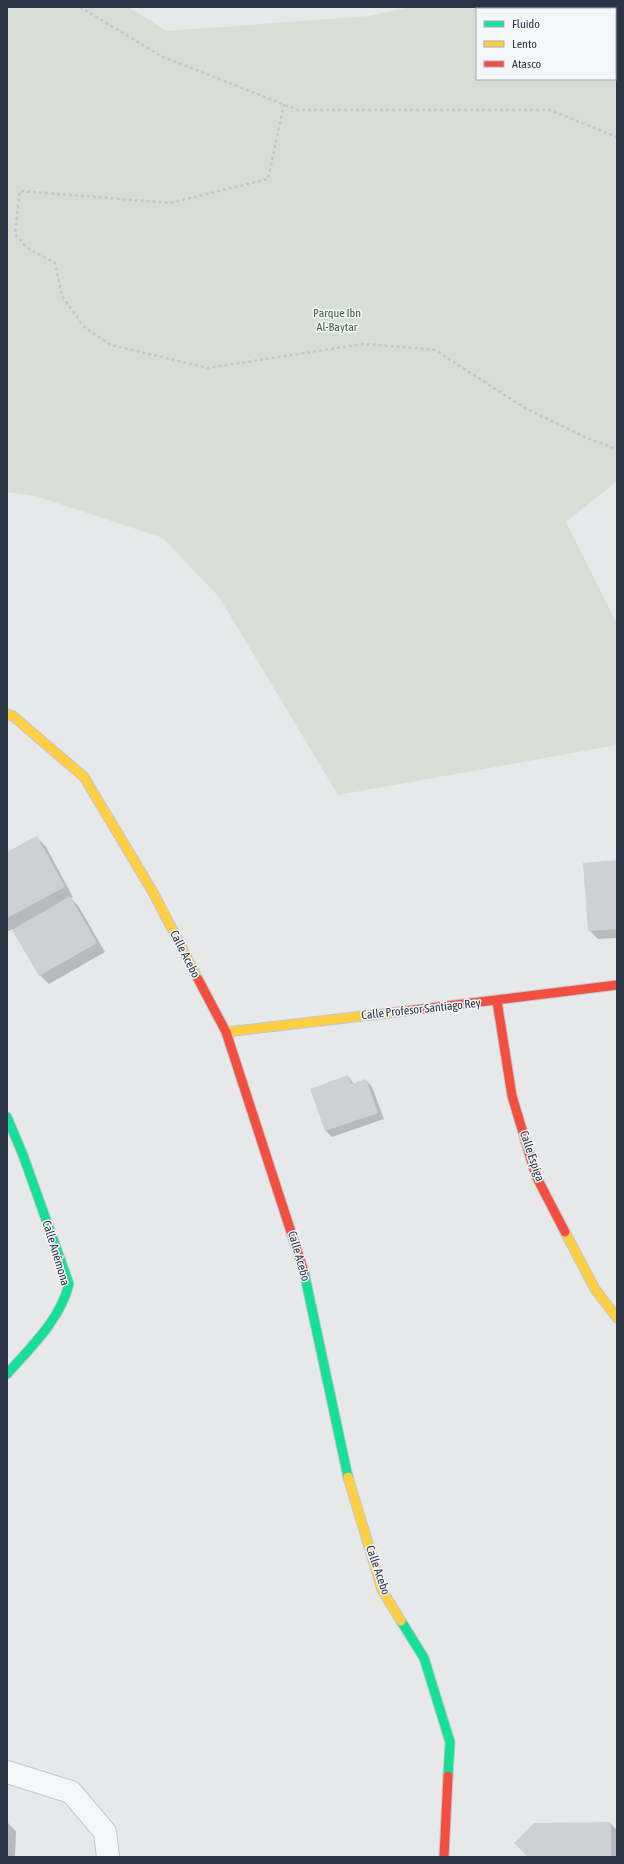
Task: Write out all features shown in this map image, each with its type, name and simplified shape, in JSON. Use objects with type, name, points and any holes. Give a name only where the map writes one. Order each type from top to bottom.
[{"type":"street","name":"Calle Acebo","points":[[7,714],[13,716],[84,777],[154,894],[226,1032],[302,1262],[349,1480],[382,1590],[424,1658],[450,1742],[444,1857]]},
{"type":"street","name":"Calle Profesor Santiago Rey","points":[[226,1032],[496,1001],[617,985]]},
{"type":"street","name":"Calle Espiga","points":[[496,1001],[512,1096],[536,1176],[595,1289],[617,1318]]},
{"type":"street","name":"Calle Anémona","points":[[7,1117],[23,1155],[69,1284],[68,1294],[61,1309],[7,1374]]},
{"type":"street","points":[[7,1772],[71,1792],[105,1832],[108,1857]]},
{"type":"path","points":[[80,7],[160,56],[298,110],[550,110],[617,137]]},
{"type":"path","points":[[284,104],[268,179],[170,203],[20,191],[15,234],[27,248],[55,263],[62,296],[84,327],[111,345],[208,368],[363,344],[435,350],[525,408],[587,438],[617,449]]},
{"type":"green space","name":"Parque Ibn Al-Baytar","points":[[7,7],[128,7],[167,31],[369,16],[410,7],[617,7],[617,481],[566,522],[617,624],[617,745],[338,795],[219,597],[163,538],[36,496],[7,492]]},
{"type":"building","points":[[37,836],[65,887],[7,918],[7,852]]},
{"type":"building","points":[[617,860],[617,929],[588,931],[583,863]]},
{"type":"building","points":[[70,896],[97,943],[39,976],[12,930]]},
{"type":"building","points":[[348,1075],[351,1084],[366,1079],[378,1113],[325,1131],[310,1089]]},
{"type":"building","points":[[611,1822],[611,1857],[528,1857],[514,1843],[534,1823]]},
{"type":"traffic: fast","points":[[7,1117],[23,1155],[69,1284],[65,1297],[52,1321],[35,1343],[7,1374]]},
{"type":"traffic: fast","points":[[304,1272],[348,1477]]},
{"type":"traffic: fast","points":[[401,1621],[424,1658],[450,1742],[448,1776]]},
{"type":"traffic: slow","points":[[7,714],[13,716],[84,777],[154,894],[198,979]]},
{"type":"traffic: slow","points":[[226,1032],[406,1011]]},
{"type":"traffic: slow","points":[[565,1232],[595,1289],[617,1318]]},
{"type":"traffic: slow","points":[[348,1477],[382,1590],[401,1621]]},
{"type":"traffic: jam","points":[[198,979],[226,1032],[304,1272]]},
{"type":"traffic: jam","points":[[406,1011],[617,985]]},
{"type":"traffic: jam","points":[[497,1001],[512,1096],[536,1176],[565,1232]]},
{"type":"traffic: jam","points":[[444,1857],[448,1776]]}]
